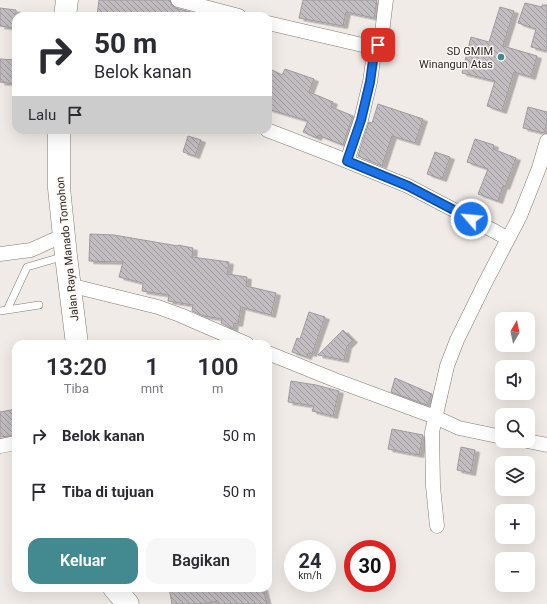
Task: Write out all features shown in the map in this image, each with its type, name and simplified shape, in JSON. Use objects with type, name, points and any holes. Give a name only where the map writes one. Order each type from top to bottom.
[{"type":"highway","points":[[66,12],[67,0]]},
{"type":"highway","name":"Jalan Raya Manado Tomohon","points":[[59,134],[59,188],[76,340]]},
{"type":"highway","points":[[118,592],[128,604]]},
{"type":"street","points":[[178,0],[208,12]]},
{"type":"street","points":[[272,24],[367,47],[375,46],[381,41],[386,0]]},
{"type":"street","points":[[347,161],[361,120],[370,82],[375,46]]},
{"type":"street","points":[[272,132],[408,186],[508,239]]},
{"type":"street","points":[[437,526],[433,486],[432,432],[447,366],[457,340],[520,216],[539,168],[547,141]]},
{"type":"street","points":[[0,254],[31,250],[64,234]]},
{"type":"street","points":[[69,285],[180,315],[238,340]]},
{"type":"street","points":[[272,355],[435,417],[459,428],[495,436]]},
{"type":"street","points":[[535,443],[547,445]]},
{"type":"street","points":[[0,446],[12,444]]},
{"type":"lane","points":[[4,311],[27,267],[66,256]]},
{"type":"lane","points":[[4,311],[39,305]]},
{"type":"building","points":[[99,0],[170,0],[172,6],[175,8],[190,12],[98,12]]},
{"type":"building","points":[[303,0],[377,0],[374,18],[346,12],[343,26],[299,18]]},
{"type":"building","points":[[525,3],[542,7],[542,5],[547,5],[547,51],[531,47],[536,29],[518,23]]},
{"type":"building","points":[[500,7],[514,11],[503,46],[537,56],[531,77],[514,72],[502,111],[487,106],[495,81],[462,73],[471,37],[489,42]]},
{"type":"building","points":[[0,8],[16,10],[16,12],[12,12],[12,28],[0,26]]},
{"type":"building","points":[[0,59],[12,60],[12,84],[0,82]]},
{"type":"building","points":[[285,69],[314,79],[309,92],[333,102],[331,107],[353,116],[343,145],[318,135],[317,138],[303,132],[308,121],[272,110],[272,70],[282,75]]},
{"type":"building","points":[[378,104],[423,119],[415,143],[392,136],[382,166],[358,156],[369,122],[372,123]]},
{"type":"building","points":[[528,107],[547,112],[547,122],[544,133],[523,128]]},
{"type":"building","points":[[188,136],[201,140],[195,156],[183,152]]},
{"type":"building","points":[[475,139],[494,145],[493,149],[516,158],[498,201],[478,194],[488,169],[467,162]]},
{"type":"building","points":[[435,152],[450,157],[442,179],[427,174]]},
{"type":"building","points":[[90,234],[114,235],[193,248],[192,257],[229,262],[227,274],[247,277],[246,286],[276,293],[271,315],[241,307],[238,324],[234,323],[233,329],[221,323],[222,319],[204,316],[192,311],[193,305],[168,301],[169,295],[142,291],[143,283],[119,277],[123,262],[89,261]]},
{"type":"building","points":[[309,312],[325,317],[312,354],[308,353],[307,357],[292,352],[297,338],[300,339]]},
{"type":"building","points":[[343,330],[353,340],[347,346],[344,360],[318,355]]},
{"type":"building","points":[[395,378],[432,394],[427,405],[391,392]]},
{"type":"building","points":[[291,381],[339,391],[333,416],[312,411],[314,406],[288,402]]},
{"type":"building","points":[[12,410],[12,436],[0,437],[0,412]]},
{"type":"building","points":[[392,429],[423,435],[419,455],[388,449]]},
{"type":"building","points":[[461,447],[475,450],[471,473],[457,470]]},
{"type":"building","points":[[170,592],[264,592],[267,604],[218,604],[218,601],[199,604],[172,604]]},
{"type":"place","name":"SD GMIM Winangun Atas","points":[[501,57]]},
{"type":"route","points":[[378,45],[375,46],[370,82],[361,120],[347,161],[408,186],[471,219]]}]
